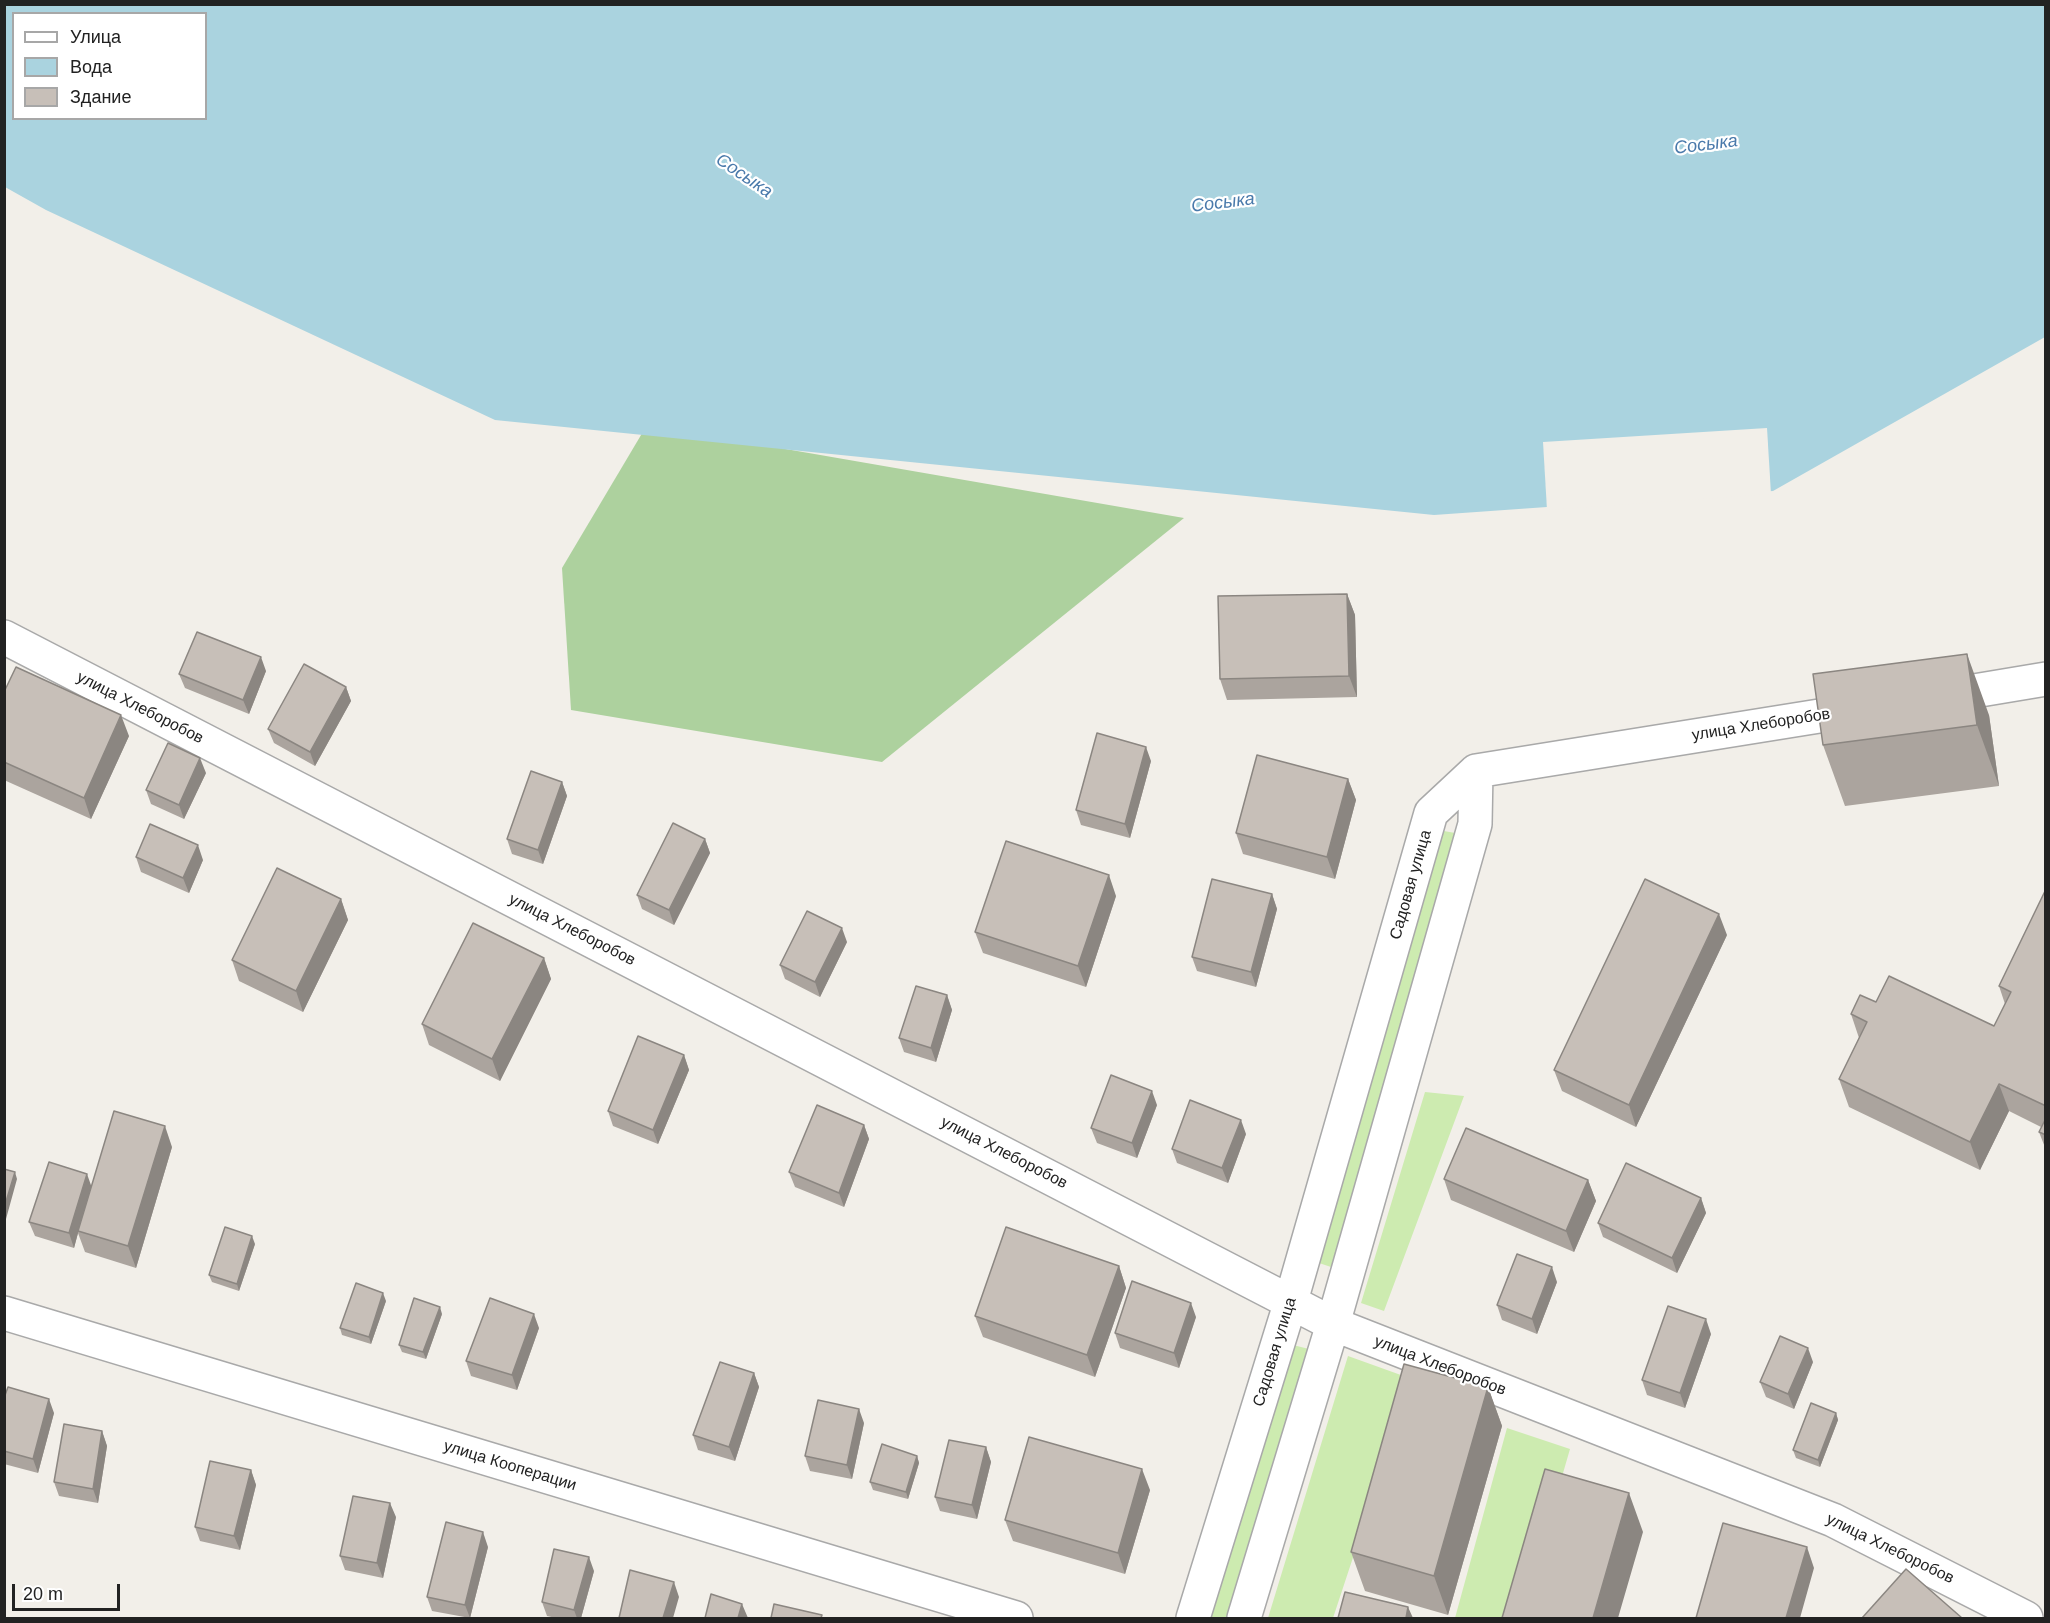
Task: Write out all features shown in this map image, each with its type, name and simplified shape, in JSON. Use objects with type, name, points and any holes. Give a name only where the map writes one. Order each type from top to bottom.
[{"type":"street","name":"улица Хлеборобов","points":[[4,637],[1333,1324],[1833,1520],[2026,1618]]},
{"type":"street","name":"улица Хлеборобов","points":[[1476,771],[2046,680]]},
{"type":"street","name":"Садовая улица","points":[[1193,1618],[1291,1301],[1431,813],[1476,771]]},
{"type":"street","points":[[1244,1618],[1333,1324],[1475,824],[1476,771]]},
{"type":"street","name":"улица Кооперации","points":[[4,1313],[1016,1618]]},
{"type":"green space","points":[[647,425],[1184,518],[882,762],[571,710],[562,568]]},
{"type":"green space","points":[[1438,830],[1461,834],[1337,1269],[1313,1261]]},
{"type":"green space","points":[[1425,1092],[1464,1096],[1384,1311],[1361,1303]]},
{"type":"green space","points":[[1289,1344],[1313,1350],[1233,1618],[1207,1618]]},
{"type":"green space","points":[[1348,1356],[1412,1379],[1333,1618],[1268,1618]]},
{"type":"green space","points":[[1507,1428],[1570,1449],[1521,1618],[1455,1618]]},
{"type":"water","name":"Сосыка","points":[[5,5],[2045,5],[2045,337],[1773,491],[1434,515],[495,420],[46,210],[5,187]]},
{"type":"pier","points":[[1767,428],[1771,494],[1547,510],[1543,442]]},
{"type":"building","points":[[1347,594],[1349,676],[1220,679],[1218,596]]},
{"type":"building","points":[[197,632],[261,657],[243,700],[179,674]]},
{"type":"building","points":[[1967,654],[1977,725],[1823,745],[1813,674]]},
{"type":"building","points":[[304,664],[346,687],[310,752],[268,729]]},
{"type":"building","points":[[16,667],[121,715],[84,798],[4,762],[4,692]]},
{"type":"building","points":[[1097,733],[1146,747],[1125,824],[1076,810]]},
{"type":"building","points":[[168,743],[200,758],[179,805],[146,790]]},
{"type":"building","points":[[1257,755],[1348,779],[1327,857],[1236,833]]},
{"type":"building","points":[[531,771],[562,782],[538,850],[507,839]]},
{"type":"building","points":[[673,823],[705,839],[669,910],[637,895]]},
{"type":"building","points":[[150,824],[198,845],[183,878],[136,857]]},
{"type":"building","points":[[1006,841],[1109,875],[1078,966],[975,932]]},
{"type":"building","points":[[277,868],[341,899],[296,991],[232,960]]},
{"type":"building","points":[[1212,879],[1272,894],[1251,972],[1192,957]]},
{"type":"building","points":[[1645,879],[1719,914],[1629,1105],[1554,1070]]},
{"type":"building","points":[[2046,889],[2046,1106],[1999,1084],[1970,1142],[1839,1079],[1867,1022],[1851,1014],[1860,995],[1876,1002],[1889,976],[1994,1026],[2011,992],[1999,986]]},
{"type":"building","points":[[807,911],[842,928],[815,982],[780,965]]},
{"type":"building","points":[[473,923],[544,958],[492,1059],[422,1024]]},
{"type":"building","points":[[916,986],[947,995],[931,1048],[899,1038]]},
{"type":"building","points":[[638,1036],[684,1055],[653,1130],[608,1111]]},
{"type":"building","points":[[1111,1075],[1152,1091],[1132,1143],[1091,1128]]},
{"type":"building","points":[[1190,1100],[1241,1120],[1222,1168],[1172,1149]]},
{"type":"building","points":[[817,1105],[864,1125],[839,1193],[789,1172]]},
{"type":"building","points":[[114,1111],[165,1126],[128,1246],[78,1231]]},
{"type":"building","points":[[2046,1118],[2046,1135],[2039,1132]]},
{"type":"building","points":[[1466,1128],[1588,1180],[1566,1231],[1444,1179]]},
{"type":"building","points":[[49,1162],[87,1174],[69,1233],[29,1222]]},
{"type":"building","points":[[1626,1163],[1701,1198],[1672,1258],[1598,1223]]},
{"type":"building","points":[[4,1169],[15,1172],[4,1208]]},
{"type":"building","points":[[225,1227],[252,1236],[237,1284],[209,1275]]},
{"type":"building","points":[[1006,1227],[1119,1266],[1087,1355],[975,1316]]},
{"type":"building","points":[[1517,1254],[1552,1267],[1532,1319],[1497,1305]]},
{"type":"building","points":[[1132,1281],[1191,1303],[1174,1353],[1115,1333]]},
{"type":"building","points":[[356,1283],[383,1293],[369,1337],[340,1328]]},
{"type":"building","points":[[414,1298],[440,1307],[423,1352],[399,1345]]},
{"type":"building","points":[[490,1298],[534,1314],[512,1375],[466,1361]]},
{"type":"building","points":[[1668,1306],[1706,1319],[1680,1393],[1642,1380]]},
{"type":"building","points":[[1780,1336],[1808,1348],[1788,1394],[1760,1382]]},
{"type":"building","points":[[720,1362],[754,1373],[729,1447],[693,1435]]},
{"type":"building","points":[[1404,1364],[1488,1387],[1434,1576],[1351,1552]]},
{"type":"building","points":[[8,1387],[49,1399],[33,1459],[4,1451],[4,1398]]},
{"type":"building","points":[[818,1400],[859,1409],[847,1465],[805,1456]]},
{"type":"building","points":[[1811,1403],[1836,1413],[1818,1460],[1793,1450]]},
{"type":"building","points":[[64,1424],[102,1431],[93,1489],[54,1482]]},
{"type":"building","points":[[1029,1437],[1142,1469],[1118,1553],[1005,1520]]},
{"type":"building","points":[[949,1440],[986,1447],[972,1505],[935,1497]]},
{"type":"building","points":[[882,1444],[917,1456],[906,1492],[870,1482]]},
{"type":"building","points":[[210,1461],[251,1470],[234,1536],[195,1527]]},
{"type":"building","points":[[1545,1469],[1629,1493],[1593,1618],[1502,1618]]},
{"type":"building","points":[[353,1496],[390,1503],[377,1563],[340,1556]]},
{"type":"building","points":[[446,1522],[483,1532],[465,1605],[427,1597]]},
{"type":"building","points":[[1723,1523],[1807,1547],[1786,1618],[1696,1618]]},
{"type":"building","points":[[554,1549],[589,1557],[574,1610],[542,1602]]},
{"type":"building","points":[[1906,1569],[1962,1618],[1862,1618]]},
{"type":"building","points":[[630,1570],[674,1582],[663,1618],[619,1618]]},
{"type":"building","points":[[1345,1592],[1408,1607],[1406,1618],[1338,1618]]},
{"type":"building","points":[[711,1594],[742,1604],[738,1618],[705,1618]]},
{"type":"building","points":[[774,1604],[822,1615],[821,1618],[771,1618]]}]
